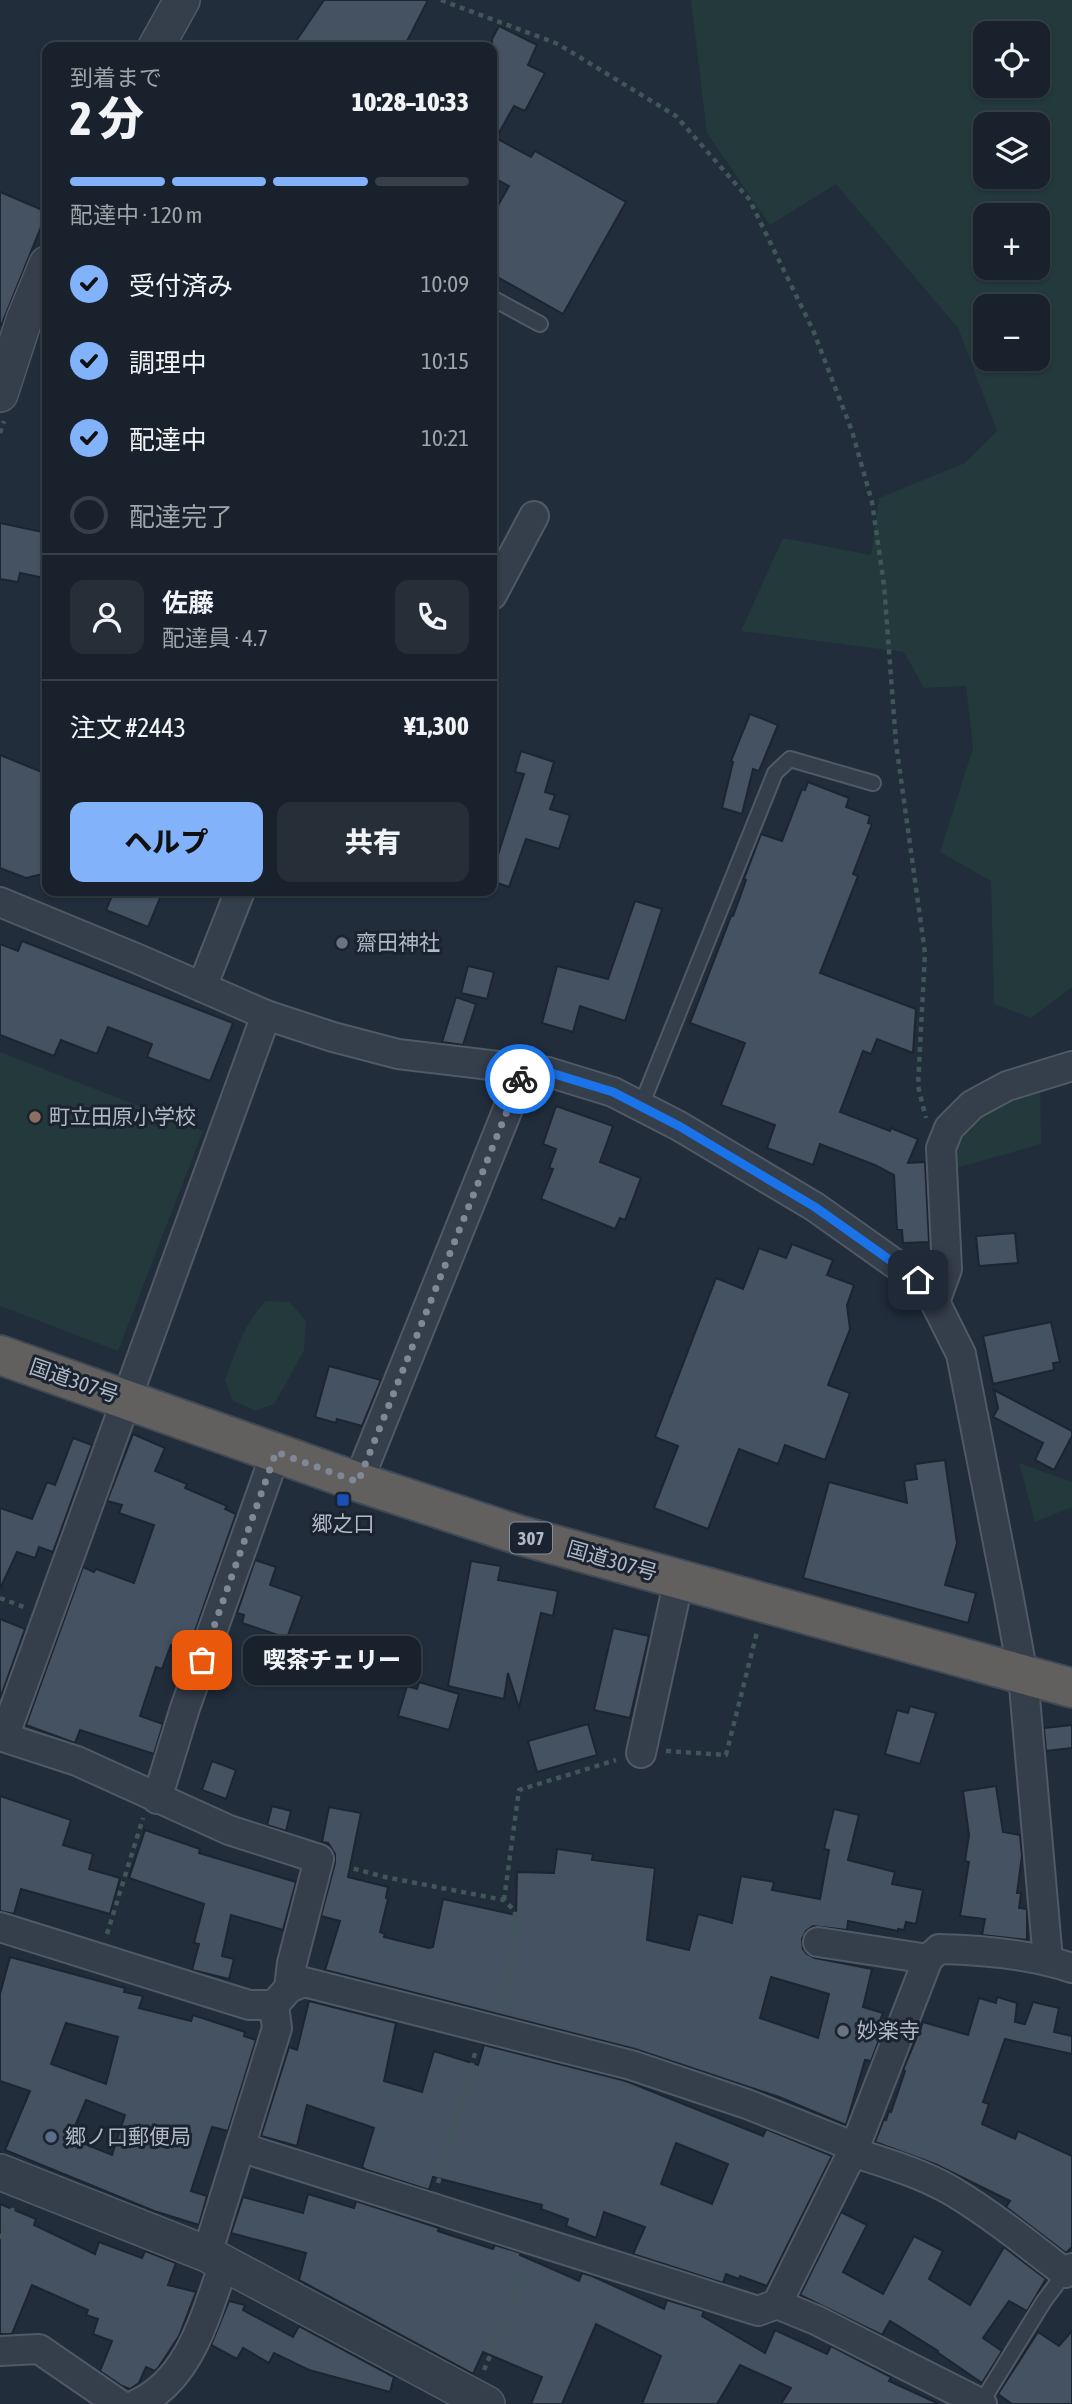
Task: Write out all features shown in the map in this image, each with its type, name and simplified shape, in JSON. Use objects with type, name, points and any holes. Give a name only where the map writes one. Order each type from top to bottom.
[{"type":"highway","name":"国道307号","points":[[0,1355],[358,1482],[519,1535],[1072,1688]]},
{"type":"street","points":[[159,42],[182,0]]},
{"type":"street","points":[[0,394],[24,320],[42,276]]},
{"type":"street","points":[[497,586],[534,516]]},
{"type":"street","points":[[202,987],[238,896]]},
{"type":"street","points":[[0,902],[266,1016],[398,1054],[548,1072],[613,1092],[679,1126],[815,1207],[918,1280],[935,1302],[961,1354],[1023,1675],[1060,1964],[939,1949],[928,1959],[854,2149],[777,2304]]},
{"type":"street","points":[[137,2404],[151,2398],[175,2375],[191,2351],[216,2259],[240,2147],[277,2028],[281,1996],[319,1860],[229,1830],[77,1761],[2,1736],[266,1016]]},
{"type":"street","points":[[935,1302],[947,1269],[941,1148],[949,1128],[972,1105],[1007,1086],[1072,1066]]},
{"type":"street","points":[[358,1482],[524,1069]]},
{"type":"street","points":[[154,1797],[276,1452]]},
{"type":"street","points":[[641,1753],[679,1579]]},
{"type":"street","points":[[0,1927],[249,2005],[281,1996],[304,1982],[631,2066],[747,2104],[952,2191],[1069,2271]]},
{"type":"street","points":[[818,1942],[928,1959]]},
{"type":"street","points":[[240,2147],[758,2311],[777,2304],[816,2320],[975,2402]]},
{"type":"street","points":[[0,2172],[216,2259],[480,2401]]},
{"type":"street","points":[[0,2351],[39,2349],[119,2404]]},
{"type":"lane","points":[[497,301],[540,324]]},
{"type":"lane","points":[[641,1106],[775,773],[790,759],[873,783]]},
{"type":"lane","points":[[975,2402],[1044,2301],[1069,2271]]},
{"type":"path","points":[[441,0],[558,44],[676,116],[749,199],[813,330],[852,431],[872,502],[884,584],[896,743],[925,953],[918,1086],[929,1130],[941,1148]]},
{"type":"path","points":[[99,1958],[154,1797]]},
{"type":"path","points":[[319,1860],[384,1877],[504,1900],[515,1911],[514,1950],[431,2208]]},
{"type":"path","points":[[480,2401],[538,2242]]},
{"type":"green space","points":[[691,0],[1072,0],[1072,987],[1031,1018],[994,1004],[991,881],[940,852],[973,748],[966,686],[924,688],[904,652],[741,631],[783,538],[871,555],[879,498],[965,463],[997,431],[974,371],[1050,371],[1050,294],[973,294],[973,368],[958,328],[836,184],[770,225],[707,133]]},
{"type":"green space","points":[[0,1052],[203,1131],[118,1351],[0,1306]]},
{"type":"green space","points":[[1040,1076],[1041,1144],[942,1172],[949,1128]]},
{"type":"green space","points":[[266,1301],[290,1302],[306,1321],[304,1350],[274,1404],[255,1411],[232,1400],[225,1380],[246,1328]]},
{"type":"green space","points":[[1019,1463],[1072,1482],[1072,1507],[1035,1522]]},
{"type":"building","points":[[324,0],[428,0],[407,42],[295,42]]},
{"type":"building","points":[[499,26],[537,45],[528,65],[545,73],[525,111],[514,106],[497,136],[497,42],[492,42]]},
{"type":"building","points":[[497,139],[531,157],[535,151],[626,202],[563,314],[497,277],[497,207],[509,186],[497,180]]},
{"type":"building","points":[[0,192],[42,210],[42,224],[0,326]]},
{"type":"building","points":[[0,523],[42,532],[42,578],[20,573],[18,582],[0,579]]},
{"type":"building","points":[[750,714],[778,725],[759,771],[753,769],[742,814],[722,808],[733,762],[731,761]]},
{"type":"building","points":[[521,751],[554,762],[545,792],[555,795],[550,809],[570,815],[559,849],[526,839],[509,887],[497,883],[497,858],[524,774],[515,772]]},
{"type":"building","points":[[0,755],[42,772],[42,874],[26,878],[0,868]]},
{"type":"building","points":[[808,782],[849,798],[846,807],[870,816],[868,823],[872,824],[853,874],[858,876],[820,973],[916,1009],[913,1053],[877,1039],[871,1054],[863,1051],[840,1112],[918,1139],[908,1163],[925,1162],[929,1242],[903,1243],[902,1230],[897,1230],[894,1175],[820,1144],[813,1165],[767,1148],[775,1125],[721,1105],[745,1043],[690,1023],[733,916],[761,834],[782,841],[802,789],[805,790]]},
{"type":"building","points":[[112,896],[161,896],[148,927],[106,910]]},
{"type":"building","points":[[635,901],[662,909],[625,1021],[580,1006],[573,1032],[542,1023],[557,966],[608,979]]},
{"type":"building","points":[[22,941],[233,1023],[210,1081],[147,1057],[152,1044],[108,1027],[97,1054],[61,1040],[54,1056],[0,1035],[0,944],[18,951]]},
{"type":"building","points":[[468,966],[494,972],[487,999],[461,993]]},
{"type":"building","points":[[456,997],[476,1004],[463,1045],[442,1042]]},
{"type":"building","points":[[556,1106],[613,1126],[600,1162],[641,1178],[625,1220],[620,1218],[615,1229],[541,1199],[553,1169],[549,1168],[556,1149],[543,1144]]},
{"type":"building","points":[[1015,1233],[1018,1263],[979,1266],[976,1236]]},
{"type":"building","points":[[792,1244],[833,1260],[827,1275],[854,1285],[847,1305],[850,1329],[828,1385],[850,1393],[825,1460],[785,1445],[778,1464],[739,1449],[708,1529],[654,1508],[678,1446],[655,1437],[716,1278],[743,1289],[759,1248],[786,1258]]},
{"type":"building","points":[[1051,1322],[1060,1362],[1053,1363],[1054,1370],[993,1384],[983,1336]]},
{"type":"building","points":[[329,1366],[381,1380],[362,1426],[337,1419],[336,1423],[315,1417]]},
{"type":"building","points":[[994,1390],[1072,1431],[1054,1470],[1035,1460],[1043,1443],[993,1417],[998,1408]]},
{"type":"building","points":[[133,1434],[165,1448],[155,1471],[187,1484],[185,1488],[227,1506],[225,1509],[236,1514],[188,1651],[171,1645],[162,1669],[156,1667],[140,1716],[163,1724],[154,1754],[80,1730],[75,1743],[26,1725],[83,1567],[134,1583],[154,1525],[119,1513],[122,1505],[107,1501]]},
{"type":"building","points":[[73,1438],[92,1445],[53,1552],[39,1547],[35,1558],[17,1552],[0,1589],[0,1508],[32,1519],[47,1482],[55,1485]]},
{"type":"building","points":[[945,1460],[957,1543],[945,1585],[976,1593],[968,1623],[803,1578],[829,1482],[907,1503],[904,1481],[917,1479],[915,1464]]},
{"type":"building","points":[[255,1560],[276,1567],[270,1585],[302,1596],[287,1638],[242,1623],[244,1615],[237,1613]]},
{"type":"building","points":[[471,1561],[501,1566],[498,1580],[558,1591],[553,1616],[541,1613],[519,1708],[508,1673],[504,1699],[448,1686]]},
{"type":"building","points":[[0,1619],[25,1629],[0,1699]]},
{"type":"building","points":[[613,1628],[649,1636],[630,1718],[594,1710]]},
{"type":"building","points":[[419,1682],[459,1694],[449,1730],[398,1716],[407,1686],[417,1689]]},
{"type":"building","points":[[910,1706],[936,1713],[920,1764],[885,1754],[897,1710],[908,1713]]},
{"type":"building","points":[[588,1724],[597,1755],[537,1772],[528,1741]]},
{"type":"building","points":[[1072,1725],[1072,1748],[1046,1751],[1044,1728]]},
{"type":"building","points":[[212,1761],[236,1770],[226,1799],[202,1790]]},
{"type":"building","points":[[996,1786],[1003,1832],[1020,1835],[1022,1856],[1017,1893],[1021,1893],[1019,1908],[1027,1909],[1027,1940],[982,1935],[985,1919],[960,1916],[969,1862],[965,1861],[969,1835],[963,1791]]},
{"type":"building","points":[[0,1796],[71,1820],[63,1845],[93,1854],[89,1869],[120,1878],[110,1914],[21,1889],[14,1914],[0,1911]]},
{"type":"building","points":[[272,1806],[291,1811],[286,1831],[267,1825]]},
{"type":"building","points":[[329,1807],[361,1813],[348,1877],[388,1887],[388,1899],[380,1932],[385,1934],[384,1937],[429,1948],[433,1947],[443,1899],[516,1915],[517,1872],[554,1873],[557,1849],[593,1854],[592,1860],[655,1868],[647,1940],[689,1950],[698,1914],[732,1923],[741,1876],[774,1882],[772,1890],[820,1899],[829,1850],[824,1849],[834,1809],[859,1815],[848,1860],[895,1872],[892,1884],[923,1890],[916,1924],[906,1922],[904,1930],[848,1921],[847,1930],[813,1926],[806,1931],[802,1939],[803,1949],[815,1958],[872,1969],[863,2007],[883,2013],[881,2018],[887,2019],[871,2061],[865,2060],[846,2125],[779,2097],[635,2049],[325,1970],[340,1921],[321,1916],[335,1863],[335,1854],[328,1843],[322,1842]],"holes":[[[771,1977],[829,1994],[818,2038],[760,2018]]]},
{"type":"building","points":[[145,1830],[200,1849],[199,1853],[296,1882],[283,1930],[231,1915],[222,1956],[234,1959],[229,1979],[192,1970],[199,1944],[194,1943],[204,1904],[129,1878]]},
{"type":"building","points":[[10,1957],[125,1988],[124,1992],[143,1996],[139,2008],[191,2021],[193,2015],[245,2032],[244,2036],[256,2040],[228,2131],[212,2127],[191,2191],[207,2196],[199,2225],[154,2211],[5,2150],[30,2091],[0,2081],[0,1994]],"holes":[[[66,2023],[118,2037],[106,2084],[51,2064]],[[86,2100],[125,2115],[112,2155],[70,2138]]]},
{"type":"building","points":[[997,1997],[1017,2003],[1015,2022],[1025,2024],[1033,2002],[1059,2008],[1054,2032],[1072,2036],[1072,2054],[1005,2039],[983,2102],[989,2104],[982,2124],[1015,2139],[1018,2131],[1072,2156],[1072,2247],[1066,2253],[1006,2207],[1010,2201],[935,2164],[875,2142],[884,2119],[886,2120],[889,2111],[891,2112],[905,2071],[903,2070],[923,2022],[968,2035],[979,1998],[996,2003]]},
{"type":"building","points":[[309,2001],[396,2023],[384,2081],[422,2092],[434,2051],[478,2065],[484,2045],[626,2081],[763,2136],[766,2129],[832,2156],[767,2286],[726,2274],[723,2283],[633,2254],[645,2227],[604,2212],[596,2238],[566,2226],[568,2219],[541,2209],[542,2205],[433,2177],[429,2190],[367,2170],[362,2167],[374,2128],[307,2105],[297,2146],[261,2136],[289,2047],[297,2050]],"holes":[[[676,2143],[728,2164],[712,2204],[661,2184]]]},
{"type":"building","points":[[308,2194],[354,2208],[356,2201],[493,2249],[495,2245],[521,2253],[520,2255],[579,2281],[582,2273],[592,2276],[664,2309],[667,2300],[704,2311],[702,2316],[765,2353],[775,2330],[827,2354],[831,2346],[891,2377],[889,2381],[939,2404],[781,2404],[791,2388],[740,2365],[717,2404],[642,2404],[661,2356],[596,2324],[562,2404],[531,2404],[542,2377],[483,2352],[473,2374],[299,2280],[306,2253],[231,2233],[243,2197],[303,2213]]},
{"type":"building","points":[[0,2204],[36,2219],[34,2225],[95,2254],[99,2242],[142,2258],[145,2251],[176,2263],[168,2285],[196,2292],[179,2336],[155,2371],[146,2367],[139,2383],[130,2389],[100,2371],[112,2341],[93,2334],[98,2319],[86,2315],[88,2310],[32,2285],[12,2334],[0,2334]]},
{"type":"building","points":[[841,2212],[867,2225],[843,2272],[883,2294],[914,2236],[943,2251],[929,2279],[970,2305],[1004,2247],[1046,2279],[1027,2311],[1009,2301],[983,2338],[1002,2351],[982,2383],[890,2321],[882,2335],[800,2295]]},
{"type":"building","points":[[229,2301],[245,2305],[243,2310],[293,2337],[299,2326],[394,2377],[390,2392],[309,2370],[274,2353],[269,2363],[243,2348],[237,2359],[211,2345]]},
{"type":"building","points":[[1072,2331],[1072,2404],[1012,2404],[998,2394],[1038,2332],[1059,2346]]},
{"type":"way so far","points":[[202,1660],[276,1452],[358,1482],[520,1079]]},
{"type":"place","name":"齋田神社","points":[[342,943]]},
{"type":"place","name":"町立田原小学校","points":[[35,1117]]},
{"type":"place","name":"郷之口","points":[[343,1500]]},
{"type":"place","name":"喫茶チェリー","points":[[202,1660]]},
{"type":"place","name":"妙楽寺","points":[[843,2031]]},
{"type":"place","name":"郷ノ口郵便局","points":[[51,2137]]},
{"type":"route","points":[[520,1079],[524,1069],[548,1072],[613,1092],[679,1126],[815,1207],[918,1280]]}]
